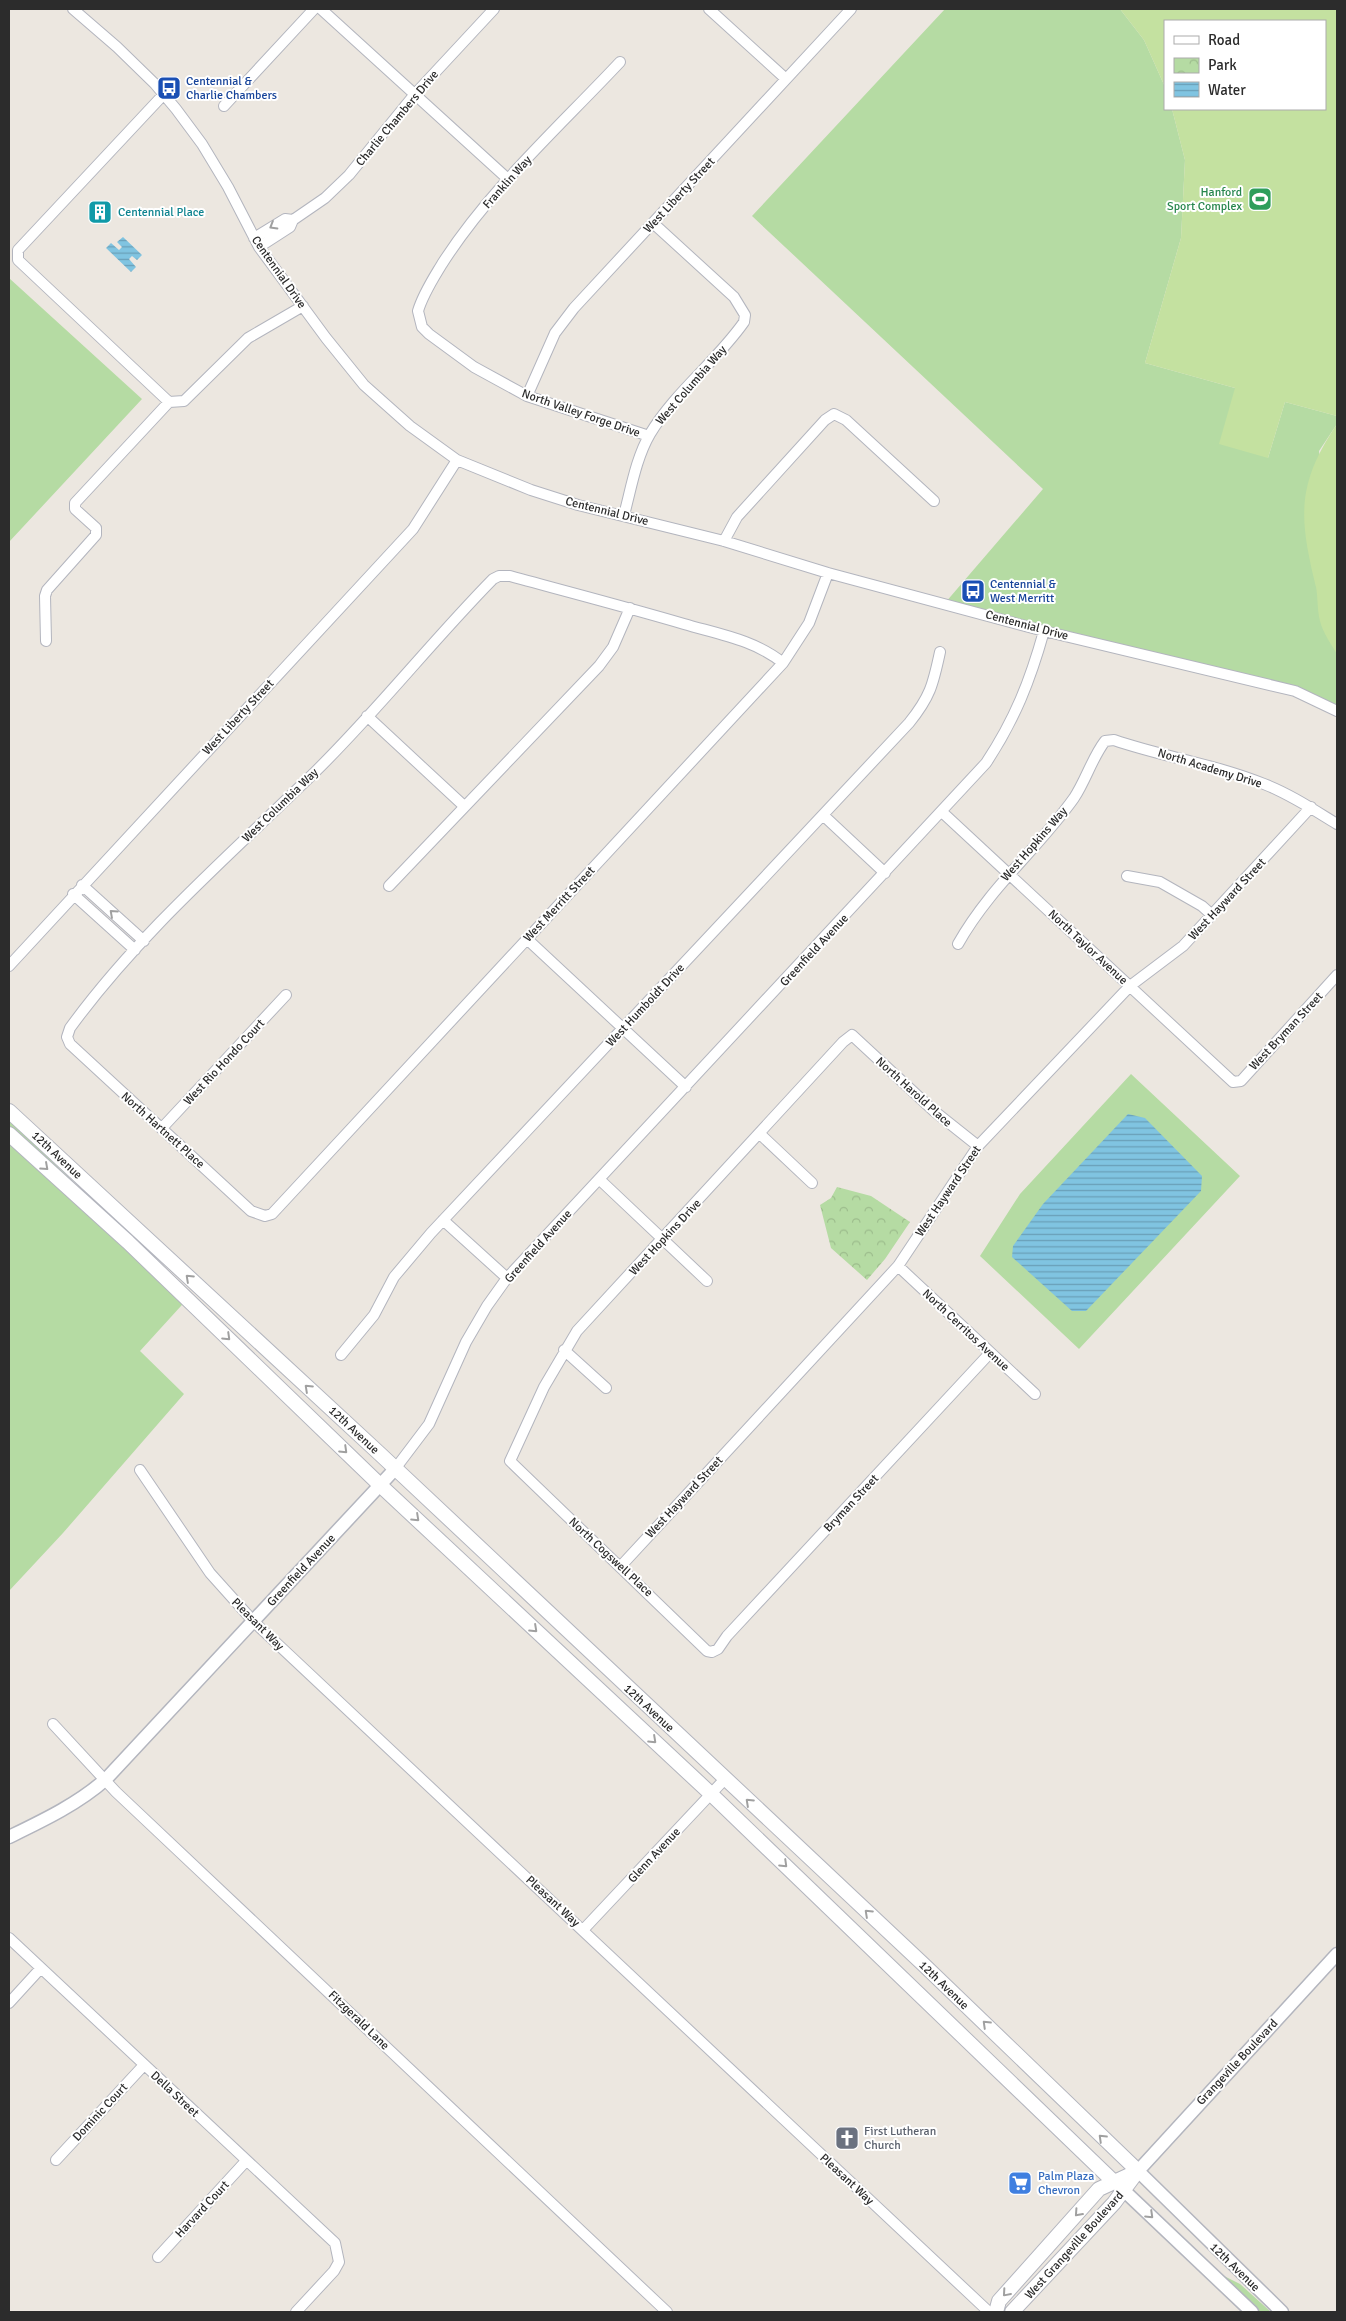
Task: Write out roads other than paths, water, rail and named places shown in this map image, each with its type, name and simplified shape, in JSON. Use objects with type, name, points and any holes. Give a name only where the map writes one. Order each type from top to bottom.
[{"type":"main road","name":"12th Avenue","points":[[9,1111],[395,1469],[724,1780],[931,1972],[1138,2171]]},
{"type":"main road","name":"12th Avenue","points":[[9,1134],[128,1242],[380,1485],[711,1794],[1119,2186]]},
{"type":"main road","name":"West Grangeville Boulevard","points":[[1012,2312],[1119,2186],[1138,2171]]},
{"type":"main road","name":"West Grangeville Boulevard","points":[[996,2312],[999,2301],[1099,2189],[1119,2186]]},
{"type":"street","name":"Centennial Drive","points":[[73,9],[117,47],[164,94],[212,160],[256,242],[364,385],[410,426],[457,460],[530,490],[578,505],[724,541],[828,573],[1044,631],[1295,691],[1337,711]]},
{"type":"street","points":[[224,106],[314,9]]},
{"type":"street","points":[[321,9],[509,180]]},
{"type":"street","name":"Charlie Chambers Drive","points":[[256,242],[290,227],[293,220],[325,198],[350,175],[415,94],[494,9]]},
{"type":"street","points":[[709,9],[786,79]]},
{"type":"street","name":"West Liberty Street","points":[[528,396],[555,333],[574,308],[850,9]]},
{"type":"street","name":"Franklin Way","points":[[418,318],[420,302],[455,244],[509,180],[620,62]]},
{"type":"street","points":[[164,94],[13,255],[169,402]]},
{"type":"street","name":"West Columbia Way","points":[[624,515],[637,467],[649,436],[668,408],[736,333],[744,322],[745,315],[734,296],[653,223]]},
{"type":"street","points":[[46,641],[45,596],[48,590],[96,535],[96,528],[75,510],[75,503],[169,402],[184,400],[248,338],[303,306]]},
{"type":"street","name":"North Valley Forge Drive","points":[[418,318],[429,334],[447,349],[496,381],[528,396],[649,436]]},
{"type":"street","points":[[724,541],[737,517],[825,420],[834,414],[846,420],[934,501]]},
{"type":"street","name":"West Liberty Street","points":[[9,966],[73,894],[413,530],[457,460]]},
{"type":"street","name":"West Merritt Street","points":[[265,1216],[278,1209],[783,662],[809,623],[828,573]]},
{"type":"street","name":"West Columbia Way","points":[[66,1038],[76,1020],[135,950],[199,883],[317,770],[486,587],[499,576],[510,576],[630,608]]},
{"type":"street","points":[[389,886],[599,666],[613,647],[630,608],[747,642],[772,654],[783,662]]},
{"type":"street","name":"Greenfield Avenue","points":[[9,1837],[38,1823],[86,1794],[106,1779],[395,1469],[430,1424],[466,1342],[487,1306],[507,1278],[686,1088],[986,763],[1007,731],[1030,680],[1044,631]]},
{"type":"street","name":"West Humboldt Drive","points":[[340,1355],[374,1315],[394,1276],[443,1220],[924,705],[932,688],[940,652]]},
{"type":"street","points":[[367,716],[464,806]]},
{"type":"street","name":"North Academy Drive","points":[[1105,742],[1114,740],[1219,768],[1265,784],[1311,807],[1337,824]]},
{"type":"street","name":"West Hopkins Way","points":[[958,944],[987,898],[1074,797],[1093,764],[1098,750],[1105,742]]},
{"type":"street","name":"West Hayward Street","points":[[620,1567],[898,1266],[978,1146],[1130,986],[1183,946],[1311,807]]},
{"type":"street","name":"North Taylor Avenue","points":[[942,812],[1232,1082]]},
{"type":"street","points":[[823,815],[885,873]]},
{"type":"street","points":[[1127,876],[1160,882],[1202,906],[1212,915]]},
{"type":"street","points":[[82,885],[144,941]]},
{"type":"street","points":[[73,894],[135,950]]},
{"type":"street","points":[[527,939],[686,1088]]},
{"type":"street","name":"West Bryman Street","points":[[1232,1082],[1241,1081],[1337,975]]},
{"type":"street","name":"West Rio Hondo Court","points":[[162,1128],[286,995]]},
{"type":"street","name":"North Harold Place","points":[[852,1035],[934,1111],[978,1146]]},
{"type":"street","name":"West Hopkins Drive","points":[[510,1461],[564,1350],[577,1331],[843,1042],[852,1035]]},
{"type":"street","name":"North Hartnett Place","points":[[66,1038],[75,1050],[162,1128],[251,1212],[265,1216]]},
{"type":"street","points":[[760,1134],[812,1183]]},
{"type":"street","points":[[600,1178],[707,1281]]},
{"type":"street","points":[[443,1220],[507,1278]]},
{"type":"street","name":"North Cerritos Avenue","points":[[898,1266],[1035,1394]]},
{"type":"street","points":[[564,1350],[606,1388]]},
{"type":"street","name":"Bryman Street","points":[[712,1652],[718,1649],[727,1636],[990,1354]]},
{"type":"street","name":"North Cogswell Place","points":[[510,1461],[707,1651],[712,1652]]},
{"type":"street","name":"Pleasant Way","points":[[140,1470],[210,1573],[253,1622],[989,2312]]},
{"type":"street","name":"Fitzgerald Lane","points":[[53,1724],[129,1804],[667,2312]]},
{"type":"street","name":"Glenn Avenue","points":[[583,1930],[724,1780]]},
{"type":"street","name":"Della Street","points":[[9,1938],[335,2243],[339,2262],[334,2271],[296,2312]]},
{"type":"street","name":"Grangeville Boulevard","points":[[1138,2171],[1337,1954]]},
{"type":"street","points":[[9,2003],[41,1968]]},
{"type":"street","name":"Dominic Court","points":[[56,2160],[144,2065]]},
{"type":"street","name":"Harvard Court","points":[[158,2256],[246,2161]]},
{"type":"street","name":"12th Avenue","points":[[1138,2171],[1282,2312]]},
{"type":"street","name":"12th Avenue","points":[[1119,2186],[1252,2312]]},
{"type":"water","points":[[123,237],[142,255],[137,260],[132,256],[129,259],[136,267],[131,272],[106,248],[111,243],[119,250],[122,247],[117,242]]},
{"type":"water","points":[[1128,1114],[1145,1118],[1202,1176],[1201,1191],[1086,1311],[1072,1311],[1012,1257],[1013,1246],[1043,1204]]},
{"type":"place","name":"Centennial & Charlie Chambers","points":[[169,88]]},
{"type":"place","name":"Hanford Sport Complex","points":[[1260,199]]},
{"type":"place","name":"Centennial Place","points":[[100,212]]},
{"type":"place","name":"Centennial & West Merritt","points":[[973,591]]},
{"type":"place","name":"First Lutheran Church","points":[[847,2138]]},
{"type":"place","name":"Palm Plaza Chevron","points":[[1020,2183]]}]
